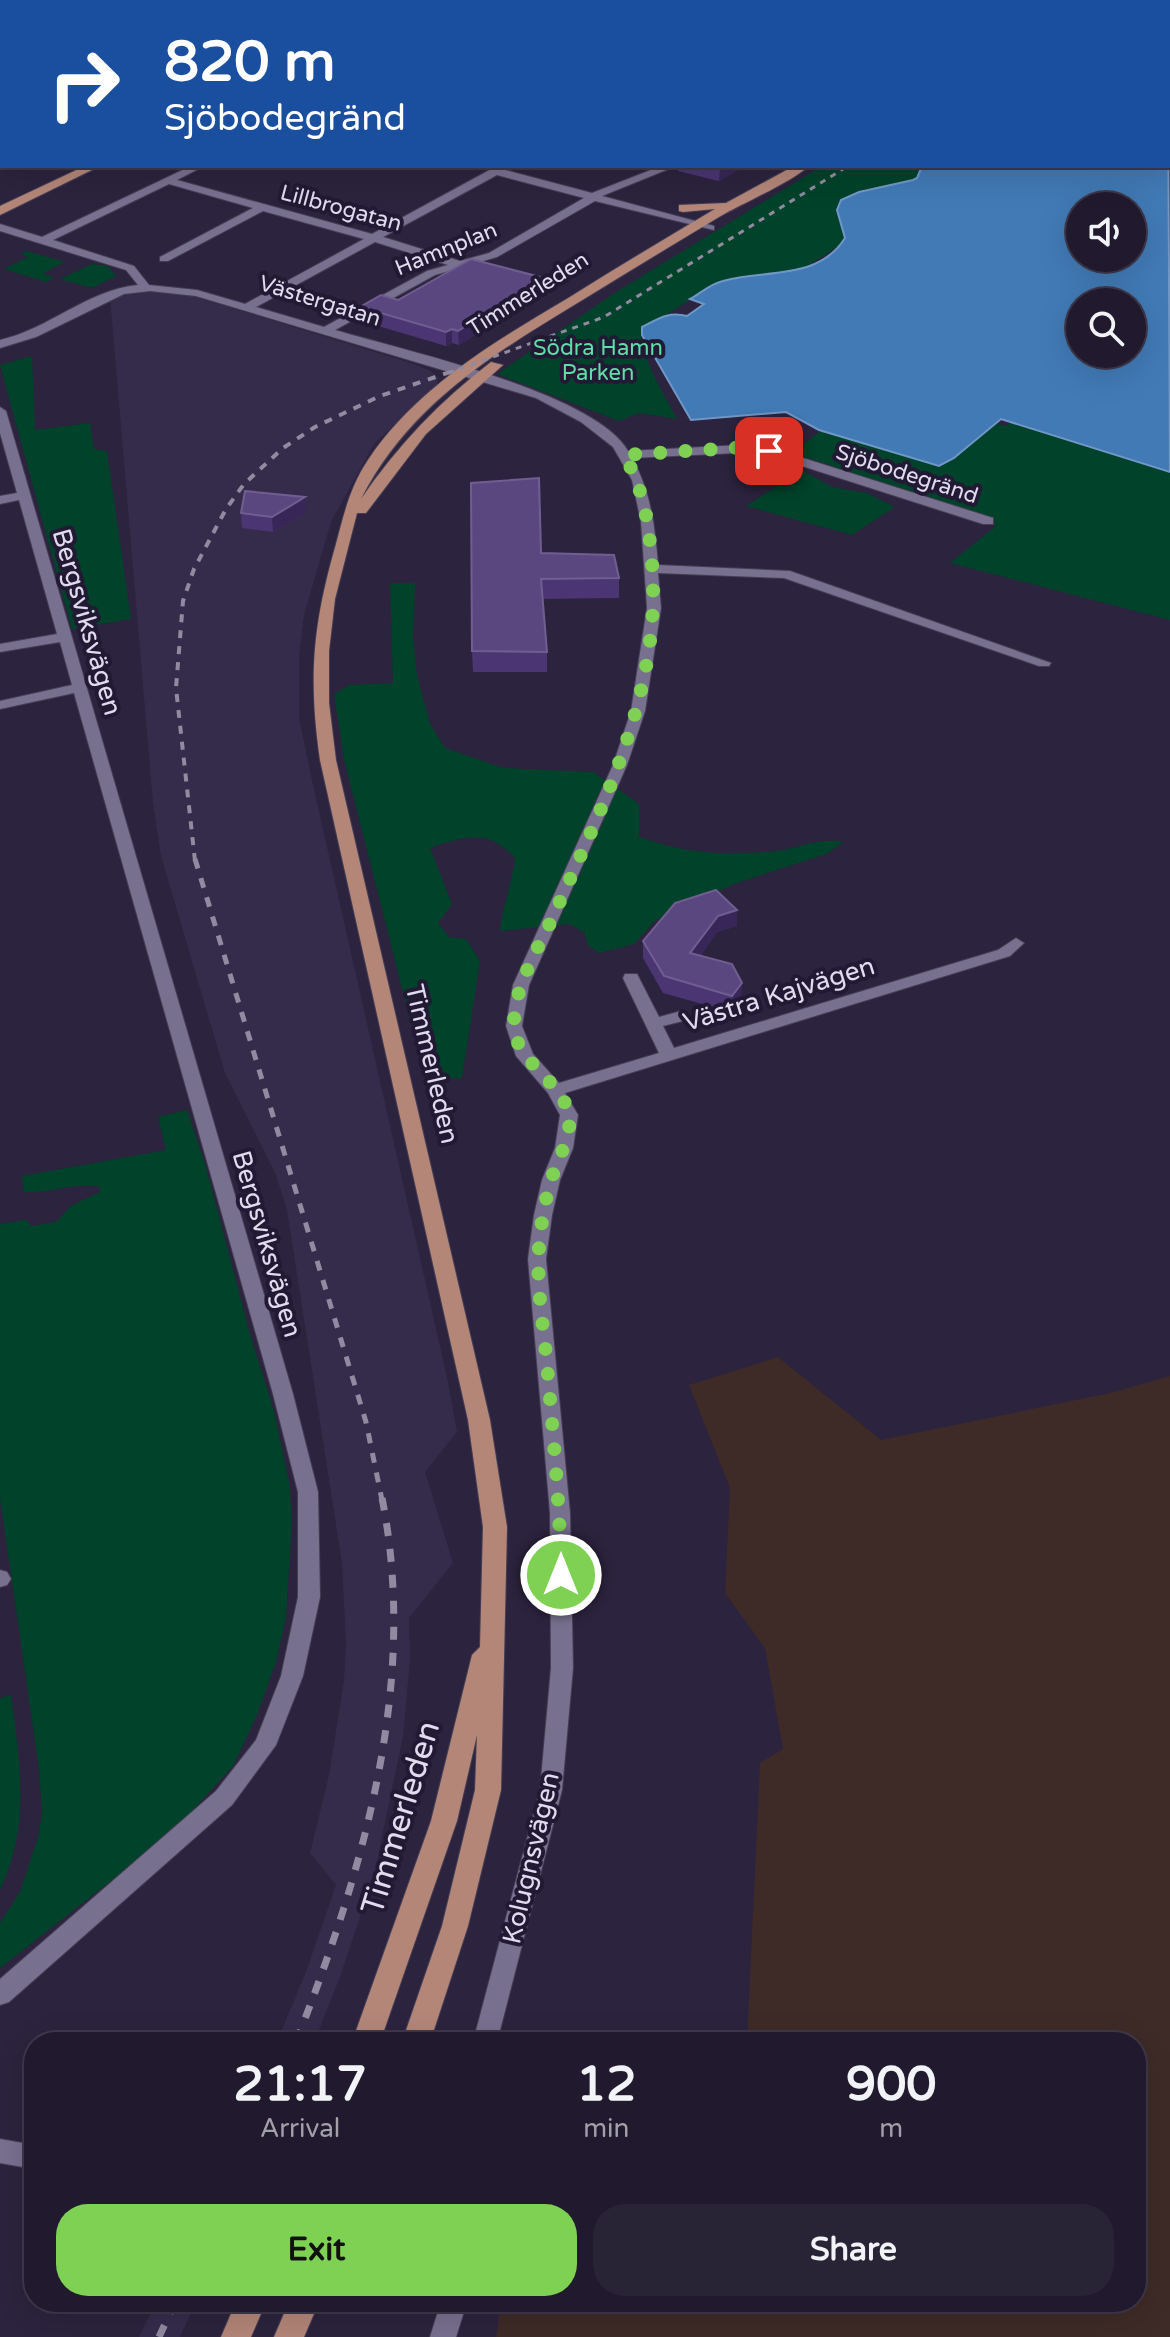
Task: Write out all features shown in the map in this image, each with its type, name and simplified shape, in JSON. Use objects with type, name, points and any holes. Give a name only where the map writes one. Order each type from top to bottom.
[{"type":"main road","points":[[0,204],[77,168]]},
{"type":"main road","points":[[0,211],[90,168]]},
{"type":"main road","name":"Timmerleden","points":[[419,2032],[455,1926],[488,1790],[495,1527],[479,1420],[328,760],[318,655],[328,589],[346,534],[353,500],[390,439],[431,397],[738,201],[799,168]]},
{"type":"main road","name":"Timmerleden","points":[[706,222],[725,219],[810,168]]},
{"type":"main road","points":[[683,208],[714,207],[738,201]]},
{"type":"main road","name":"Timmerleden","points":[[370,2032],[444,1821],[494,1613]]},
{"type":"main road","points":[[236,2337],[247,2312]]},
{"type":"main road","points":[[289,2337],[300,2312]]},
{"type":"street","points":[[44,240],[195,168]]},
{"type":"street","points":[[250,305],[500,168],[593,196],[706,222]]},
{"type":"street","points":[[531,168],[683,208],[706,222]]},
{"type":"street","name":"Hamnplan","points":[[328,329],[431,273],[493,255],[593,196],[666,168]]},
{"type":"street","name":"Lillbrogatan","points":[[168,181],[374,237],[457,264]]},
{"type":"street","points":[[164,259],[262,207]]},
{"type":"street","name":"Västergatan","points":[[0,227],[130,268],[144,284],[250,305],[473,373]]},
{"type":"street","points":[[0,336],[27,328],[110,287],[144,284]]},
{"type":"street","points":[[0,344],[38,332],[144,284]]},
{"type":"street","name":"Kolugnsvägen","points":[[473,373],[523,389],[585,419],[618,445],[638,480],[648,522],[653,569],[651,633],[638,711],[620,765],[521,985],[514,1026],[525,1056],[555,1090],[569,1115],[564,1148],[551,1180],[543,1215],[537,1259],[560,1513],[562,1668],[551,1790],[488,2032]]},
{"type":"street","name":"Bergsviksvägen","points":[[0,411],[283,1394],[308,1492],[309,1597],[292,1676],[265,1745],[224,1798],[0,1994]]},
{"type":"street","name":"Sjöbodegränd","points":[[624,455],[759,448],[988,521]]},
{"type":"street","points":[[0,468],[16,466]]},
{"type":"street","points":[[0,500],[24,495]]},
{"type":"street","points":[[653,569],[785,574],[1044,663]]},
{"type":"street","points":[[0,648],[65,637]]},
{"type":"street","points":[[0,705],[79,688]]},
{"type":"street","name":"Västra Kajvägen","points":[[555,1090],[1004,953],[1016,943]]},
{"type":"street","points":[[631,978],[669,1055]]},
{"type":"street","points":[[653,1024],[681,1016]]},
{"type":"street","points":[[0,2151],[24,2155]]},
{"type":"street","points":[[443,2337],[451,2312]]},
{"type":"shaded area","points":[[147,290],[189,295],[411,363],[431,371],[438,378],[437,385],[374,444],[331,522],[304,615],[299,657],[299,718],[457,1432],[425,1472],[453,1563],[409,1618],[410,1660],[403,1736],[374,1875],[318,2032],[281,2032],[336,1885],[310,1853],[329,1775],[344,1681],[346,1642],[342,1563],[287,1210],[276,1175],[225,1073],[161,856],[153,803],[110,297]]},
{"type":"shaded area","points":[[778,1357],[881,1440],[1110,1393],[1170,1376],[1170,2337],[496,2337],[500,2312],[1146,2312],[1146,2032],[747,2032],[760,1763],[783,1749],[765,1648],[725,1593],[730,1488],[689,1385]]},
{"type":"shaded area","points":[[151,2312],[191,2312],[180,2337],[139,2337]]},
{"type":"green space","name":"Södra Hamn Parken","points":[[819,168],[920,168],[917,178],[859,192],[839,201],[837,210],[844,236],[842,243],[797,272],[714,284],[642,327],[643,348],[677,419],[639,413],[619,421],[497,374],[616,292]]},
{"type":"green space","points":[[26,251],[65,262],[43,273],[54,278],[46,282],[4,269],[28,257],[21,254]]},
{"type":"green space","points":[[92,264],[108,266],[116,276],[92,288],[60,279]]},
{"type":"green space","points":[[32,356],[35,430],[90,423],[94,449],[107,451],[131,619],[72,629],[0,365]]},
{"type":"green space","points":[[991,422],[1005,426],[1014,422],[1170,472],[1170,620],[950,563],[996,526],[830,474],[836,467],[792,453],[823,429]]},
{"type":"green space","points":[[802,470],[832,487],[867,493],[895,507],[852,535],[746,506]]},
{"type":"green space","points":[[390,583],[415,583],[413,638],[417,675],[430,724],[445,748],[503,768],[593,772],[639,804],[639,837],[674,847],[740,853],[776,851],[827,841],[844,842],[826,854],[734,884],[656,920],[634,944],[599,953],[588,945],[584,932],[569,924],[500,931],[515,858],[505,848],[476,837],[430,848],[452,904],[438,923],[449,937],[466,939],[480,961],[462,1078],[436,1079],[433,1043],[410,1020],[344,759],[334,694],[349,685],[393,683]]},
{"type":"green space","points":[[187,1110],[206,1167],[251,1338],[274,1411],[289,1482],[292,1520],[286,1617],[276,1662],[257,1715],[233,1766],[184,1820],[0,1968],[0,1923],[20,1892],[39,1834],[42,1811],[39,1769],[0,1498],[0,1224],[26,1220],[31,1226],[56,1222],[72,1205],[100,1192],[99,1186],[89,1185],[24,1192],[22,1176],[166,1150],[158,1117]]},
{"type":"green space","points":[[11,1695],[20,1770],[19,1818],[10,1866],[0,1890],[0,1698]]},
{"type":"water","points":[[921,168],[1168,168],[1170,472],[1001,419],[954,458],[939,466],[819,430],[786,412],[691,420],[642,335],[642,327],[669,315],[687,316],[704,304],[690,299],[718,282],[789,271],[820,261],[834,252],[845,238],[837,210],[841,200],[859,192],[913,180]]},
{"type":"building","points":[[471,259],[544,278],[458,331],[452,329],[446,332],[360,307],[381,295],[398,300]]},
{"type":"building","points":[[539,478],[541,553],[614,555],[619,578],[541,579],[547,652],[472,651],[471,483]]},
{"type":"building","points":[[245,491],[305,497],[272,517],[241,513]]},
{"type":"building","points":[[716,890],[737,910],[718,916],[690,953],[732,964],[742,983],[732,996],[664,976],[643,941],[675,903]]},
{"type":"railway","points":[[448,373],[604,317],[845,168]]},
{"type":"railway","points":[[195,861],[176,688],[183,601],[194,569],[226,509],[244,484],[283,448],[315,427],[380,396],[453,371]]},
{"type":"railway","points":[[195,859],[366,1422],[382,1500]]},
{"type":"railway","points":[[300,2032],[343,1911],[362,1844],[378,1776],[389,1707],[394,1637],[392,1568],[382,1498]]},
{"type":"railway","points":[[159,2337],[170,2312]]},
{"type":"route","points":[[561,1575],[560,1513],[537,1259],[543,1215],[551,1180],[564,1148],[569,1115],[555,1090],[525,1056],[514,1026],[521,985],[620,765],[638,711],[650,648],[654,577],[648,522],[638,480],[624,455],[749,447],[769,451]]}]
